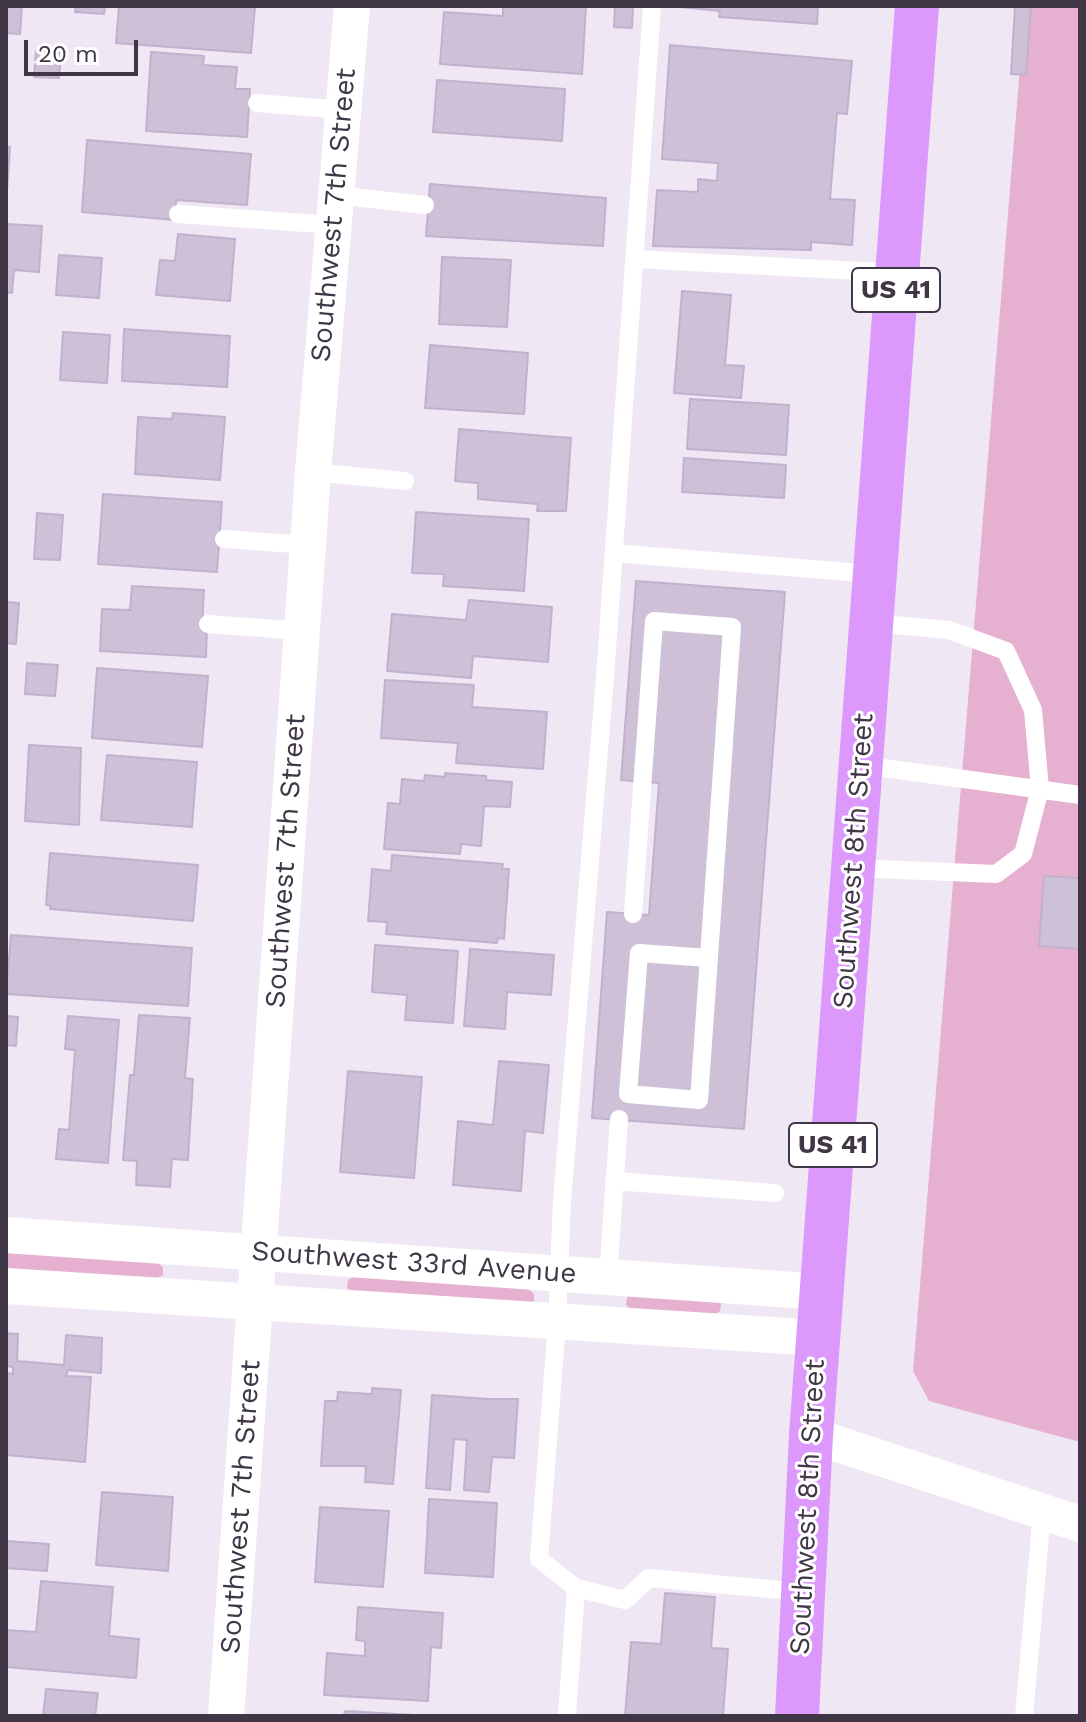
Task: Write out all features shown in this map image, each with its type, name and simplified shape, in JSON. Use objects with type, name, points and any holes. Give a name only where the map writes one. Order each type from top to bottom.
[{"type":"main road","name":"Southwest 8th Street","points":[[797,1716],[811,1435],[917,6]]},
{"type":"street","name":"Southwest 7th Street","points":[[226,1716],[313,472],[352,6]]},
{"type":"street","name":"Southwest 33rd Avenue","points":[[6,1235],[822,1292]]},
{"type":"street","name":"Southwest 33rd Avenue","points":[[6,1286],[818,1338]]},
{"type":"street","points":[[811,1435],[1080,1524]]},
{"type":"lane","points":[[652,6],[614,553],[562,1201],[557,1322],[539,1559],[576,1588],[625,1600],[649,1578],[803,1592]]},
{"type":"lane","points":[[257,103],[343,110]]},
{"type":"lane","points":[[178,214],[425,205]]},
{"type":"lane","points":[[635,259],[897,273]]},
{"type":"lane","points":[[313,472],[405,481]]},
{"type":"lane","points":[[224,539],[308,545]]},
{"type":"lane","points":[[614,553],[876,574]]},
{"type":"lane","points":[[633,914],[654,621],[732,627],[699,1100],[628,1094],[639,953],[708,958]]},
{"type":"lane","points":[[853,868],[996,874],[1023,854],[1040,789],[1033,710],[1006,651],[949,630],[872,623]]},
{"type":"lane","points":[[208,624],[302,631]]},
{"type":"lane","points":[[862,765],[1080,795]]},
{"type":"lane","points":[[608,1277],[619,1119]]},
{"type":"lane","points":[[614,1181],[775,1193]]},
{"type":"lane","points":[[1024,1716],[1042,1512]]},
{"type":"lane","points":[[567,1716],[576,1588]]},
{"type":"shaded area","points":[[1025,6],[1080,6],[1080,1442],[929,1401],[913,1371]]},
{"type":"shaded area","points":[[6,1252],[156,1262],[163,1267],[163,1275],[155,1279],[6,1268]]},
{"type":"shaded area","points":[[355,1276],[528,1289],[534,1294],[534,1301],[528,1304],[353,1292],[347,1288],[348,1280]]},
{"type":"shaded area","points":[[632,1293],[714,1299],[721,1303],[720,1311],[712,1316],[630,1309],[626,1305],[627,1297]]},
{"type":"building","points":[[6,6],[22,6],[20,34],[6,33]]},
{"type":"building","points":[[76,6],[105,6],[104,14],[75,12]]},
{"type":"building","points":[[119,6],[255,6],[251,53],[116,43]]},
{"type":"building","points":[[503,6],[586,6],[582,74],[440,64],[444,12],[503,16]]},
{"type":"building","points":[[615,6],[633,6],[632,28],[614,27]]},
{"type":"building","points":[[670,6],[818,6],[817,24],[719,17],[720,11]]},
{"type":"building","points":[[1015,6],[1031,6],[1026,75],[1011,74]]},
{"type":"building","points":[[670,45],[852,61],[847,114],[837,113],[830,199],[855,200],[852,245],[811,242],[811,250],[653,246],[657,190],[698,192],[698,179],[717,181],[718,163],[662,159]]},
{"type":"building","points":[[36,51],[61,53],[59,78],[34,77]]},
{"type":"building","points":[[151,52],[204,56],[203,65],[237,67],[235,89],[250,89],[247,137],[146,131]]},
{"type":"building","points":[[437,80],[565,89],[562,141],[433,132]]},
{"type":"building","points":[[87,140],[251,154],[247,205],[176,200],[175,220],[82,212]]},
{"type":"building","points":[[6,146],[10,147],[6,207]]},
{"type":"building","points":[[430,184],[606,198],[603,246],[426,236]]},
{"type":"building","points":[[6,224],[42,226],[39,272],[14,270],[12,293],[6,292]]},
{"type":"building","points":[[178,234],[235,239],[230,301],[156,295],[160,260],[175,261]]},
{"type":"building","points":[[59,255],[102,258],[99,298],[56,295]]},
{"type":"building","points":[[442,257],[511,260],[507,327],[439,324]]},
{"type":"building","points":[[682,291],[731,295],[725,365],[744,366],[741,398],[674,393]]},
{"type":"building","points":[[124,329],[230,336],[227,387],[122,381]]},
{"type":"building","points":[[63,332],[110,335],[107,383],[60,380]]},
{"type":"building","points":[[430,345],[528,353],[524,414],[425,408]]},
{"type":"building","points":[[690,399],[789,405],[786,455],[687,449]]},
{"type":"building","points":[[173,413],[225,417],[220,480],[135,474],[138,417],[172,419]]},
{"type":"building","points":[[459,429],[571,438],[566,511],[537,511],[538,504],[478,499],[478,483],[455,481]]},
{"type":"building","points":[[684,458],[786,465],[784,498],[682,492]]},
{"type":"building","points":[[103,494],[222,502],[217,572],[98,564]]},
{"type":"building","points":[[416,512],[529,519],[524,591],[443,586],[444,574],[412,573]]},
{"type":"building","points":[[37,513],[63,515],[60,560],[34,559]]},
{"type":"building","points":[[636,581],[785,592],[744,1129],[592,1118],[607,912],[649,915],[659,783],[621,780]]},
{"type":"building","points":[[132,586],[204,590],[202,626],[207,626],[206,657],[100,651],[102,609],[130,610]]},
{"type":"building","points":[[469,600],[552,607],[548,662],[473,656],[471,678],[387,671],[392,614],[466,620]]},
{"type":"building","points":[[6,602],[19,603],[16,644],[6,643]]},
{"type":"building","points":[[27,663],[58,665],[55,696],[25,694]]},
{"type":"building","points":[[97,668],[208,676],[202,747],[92,738]]},
{"type":"building","points":[[385,680],[474,685],[472,707],[547,712],[543,769],[456,763],[458,743],[381,738]]},
{"type":"building","points":[[29,745],[81,748],[79,825],[25,821]]},
{"type":"building","points":[[107,755],[197,762],[192,827],[101,820]]},
{"type":"building","points":[[445,773],[486,776],[486,780],[512,782],[510,807],[484,806],[481,846],[461,844],[460,854],[384,849],[388,803],[400,804],[402,779],[424,781],[425,775],[445,777]]},
{"type":"building","points":[[50,853],[198,865],[193,921],[50,909],[51,906],[46,905]]},
{"type":"building","points":[[392,855],[503,864],[502,869],[509,869],[504,939],[498,938],[497,943],[386,934],[387,922],[368,921],[372,869],[391,871]]},
{"type":"building","points":[[1044,876],[1080,878],[1080,949],[1039,946]]},
{"type":"building","points":[[11,935],[192,948],[188,1006],[6,994]]},
{"type":"building","points":[[375,945],[458,951],[453,1023],[405,1020],[407,995],[372,992]]},
{"type":"building","points":[[470,949],[554,955],[551,995],[507,992],[505,1029],[464,1026]]},
{"type":"building","points":[[139,1015],[190,1018],[185,1078],[193,1079],[188,1160],[172,1159],[170,1187],[136,1185],[137,1161],[123,1160]]},
{"type":"building","points":[[6,1016],[18,1017],[16,1046],[6,1045]]},
{"type":"building","points":[[68,1016],[119,1020],[108,1163],[56,1159],[59,1129],[69,1130],[75,1050],[65,1049]]},
{"type":"building","points":[[499,1061],[549,1065],[543,1133],[525,1131],[521,1191],[453,1185],[458,1121],[493,1125]]},
{"type":"building","points":[[348,1071],[422,1077],[414,1178],[340,1172]]},
{"type":"building","points":[[6,1333],[18,1334],[17,1361],[64,1365],[66,1335],[102,1338],[101,1373],[68,1370],[66,1376],[91,1377],[85,1462],[6,1455],[6,1373],[13,1374],[13,1367],[6,1366]]},
{"type":"building","points":[[372,1388],[401,1390],[393,1484],[365,1482],[366,1466],[321,1466],[325,1401],[337,1401],[338,1392],[372,1394]]},
{"type":"building","points":[[432,1395],[518,1399],[514,1458],[492,1457],[489,1492],[464,1490],[467,1440],[454,1439],[450,1490],[426,1488]]},
{"type":"building","points":[[102,1492],[173,1497],[168,1571],[96,1565]]},
{"type":"building","points":[[429,1499],[497,1503],[493,1577],[425,1573]]},
{"type":"building","points":[[320,1507],[389,1511],[383,1587],[315,1582]]},
{"type":"building","points":[[6,1541],[49,1544],[47,1571],[6,1568]]},
{"type":"building","points":[[41,1581],[113,1587],[109,1636],[139,1639],[136,1678],[6,1667],[6,1630],[36,1632]]},
{"type":"building","points":[[665,1593],[715,1597],[711,1648],[728,1649],[723,1716],[625,1716],[631,1642],[661,1644]]},
{"type":"building","points":[[358,1607],[443,1613],[441,1648],[431,1647],[428,1701],[324,1695],[327,1653],[365,1656],[365,1641],[356,1640]]},
{"type":"building","points":[[46,1689],[98,1693],[95,1716],[43,1716]]},
{"type":"building","points":[[345,1711],[432,1716],[344,1716]]}]
